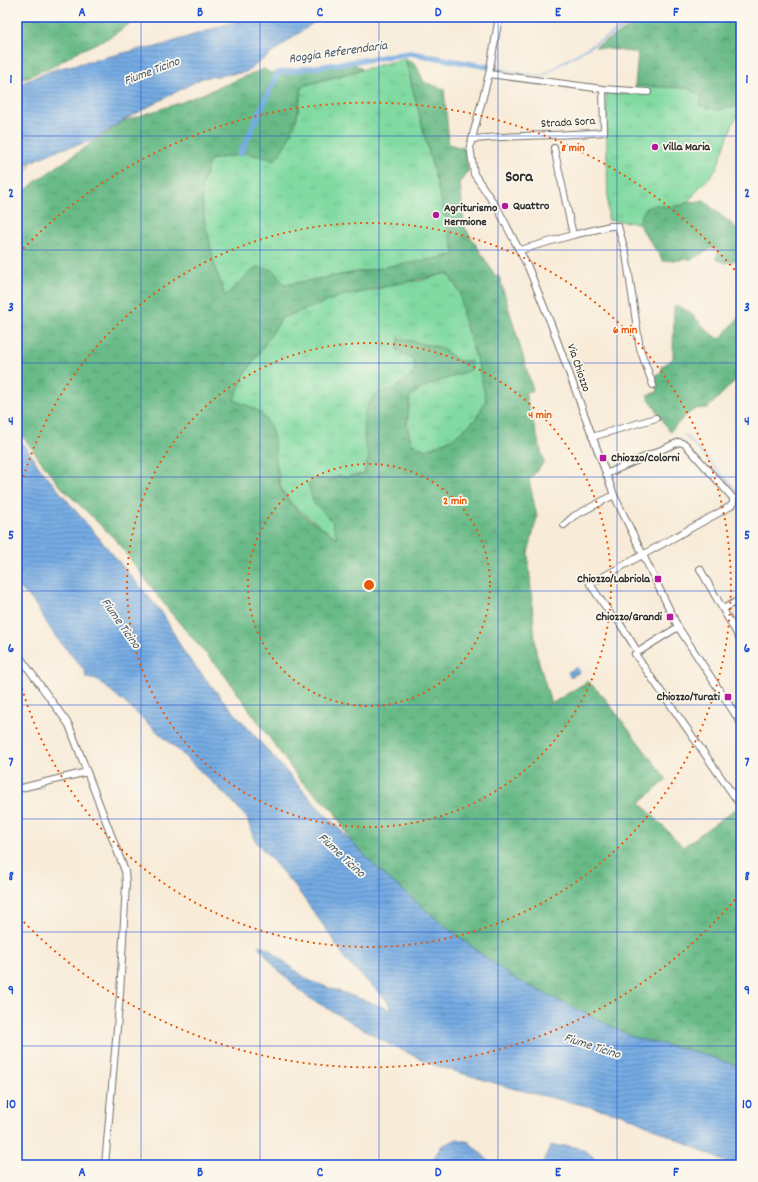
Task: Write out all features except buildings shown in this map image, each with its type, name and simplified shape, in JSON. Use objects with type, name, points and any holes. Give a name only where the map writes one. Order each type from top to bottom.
[{"type":"street","points":[[499,17],[489,74],[470,146],[474,174],[499,211],[520,250],[573,235],[610,226],[618,226],[626,254],[640,349],[653,386]]},
{"type":"street","points":[[489,74],[603,89],[648,92]]},
{"type":"street","name":"Strada Sora","points":[[472,139],[513,135],[552,136],[604,132],[603,89]]},
{"type":"street","name":"Strada Sora","points":[[554,148],[573,235]]},
{"type":"street","name":"Via Chiozzo","points":[[520,250],[551,324],[614,495],[644,554],[678,627],[741,723]]},
{"type":"street","points":[[592,437],[656,418]]},
{"type":"street","points":[[606,474],[679,442],[685,444],[733,498],[733,503],[727,508],[590,584],[611,615]]},
{"type":"street","points":[[564,525],[574,516],[614,495]]},
{"type":"street","points":[[700,569],[741,641]]},
{"type":"street","points":[[723,609],[741,598]]},
{"type":"street","points":[[617,619],[638,652]]},
{"type":"street","points":[[678,627],[635,654],[741,806]]},
{"type":"street","points":[[17,653],[69,725],[122,858],[126,884],[120,994],[105,1165]]},
{"type":"street","points":[[17,789],[88,772]]},
{"type":"green space","points":[[17,17],[145,17],[128,25],[110,37],[77,52],[52,67],[17,81]]},
{"type":"green space","points":[[647,17],[741,17],[741,105],[717,110],[699,105],[702,96],[687,88],[635,86],[638,53],[595,47]]},
{"type":"green space","points":[[405,58],[455,255],[284,285],[273,270],[225,296],[215,267],[204,218],[201,188],[210,160],[247,153],[275,160],[297,118],[302,86]]},
{"type":"green space","points":[[405,58],[416,65],[424,82],[444,89],[449,144],[465,149],[468,171],[460,182],[464,226],[496,277],[499,276],[533,390],[525,393],[544,462],[529,480],[537,517],[528,553],[536,652],[551,704],[588,681],[603,696],[667,780],[640,802],[683,847],[735,809],[741,819],[741,1067],[693,1051],[635,1038],[512,977],[451,931],[381,872],[353,844],[334,811],[299,779],[226,677],[170,612],[116,540],[59,485],[17,429],[17,199],[36,181],[124,121],[182,102],[264,69],[271,73],[355,64],[362,69],[302,86],[297,116],[291,134],[275,160],[247,153],[210,160],[201,188],[204,218],[215,267],[225,296],[256,267],[273,270],[284,285],[455,255]],"holes":[[[448,273],[460,293],[464,320],[479,367],[486,400],[476,419],[454,438],[426,450],[412,444],[407,426],[410,396],[426,386],[471,370],[471,361],[459,361],[441,348],[399,338],[397,350],[414,360],[415,372],[396,388],[374,395],[364,414],[364,439],[369,457],[364,474],[347,477],[339,476],[330,480],[320,479],[308,484],[313,502],[332,521],[337,538],[298,511],[285,497],[278,479],[275,446],[269,424],[263,415],[253,408],[234,400],[245,374],[282,318],[341,296]]]},
{"type":"green space","points":[[635,86],[687,88],[702,96],[700,105],[731,108],[740,106],[741,110],[733,123],[716,170],[688,202],[680,206],[668,207],[657,205],[646,208],[638,223],[608,220],[606,92],[634,95]]},
{"type":"green space","points":[[704,201],[741,232],[741,258],[726,263],[716,259],[719,250],[712,248],[692,259],[663,261],[638,223],[646,208],[657,205],[668,207],[680,206],[688,202]]},
{"type":"green space","points":[[447,273],[460,293],[464,320],[479,367],[486,400],[476,419],[454,438],[426,450],[412,444],[407,426],[410,396],[426,386],[471,370],[470,361],[459,361],[441,348],[414,361],[415,372],[396,388],[374,395],[364,439],[369,457],[364,474],[347,477],[339,476],[330,480],[320,479],[313,502],[332,521],[338,539],[292,505],[281,488],[277,466],[233,401],[245,374],[282,318],[341,296],[371,291],[401,282],[419,281]]},
{"type":"green space","points":[[674,306],[688,311],[708,331],[720,339],[741,315],[741,375],[708,408],[695,409],[684,417],[670,432],[647,395],[658,392],[654,376],[663,371],[661,367],[673,359]]},
{"type":"sand","points":[[33,160],[17,188],[17,168]]},
{"type":"water","name":"Fiume Ticino","points":[[250,17],[321,17],[246,72],[202,78],[124,120],[92,141],[58,150],[17,168],[17,85],[53,70],[140,49],[153,48]]},
{"type":"water","name":"Fiume Ticino","points":[[17,439],[26,447],[38,466],[163,614],[185,654],[224,701],[315,804],[381,872],[451,931],[512,977],[635,1038],[693,1051],[741,1067],[741,1165],[732,1165],[625,1115],[515,1089],[434,1065],[389,1044],[306,996],[277,969],[258,945],[268,948],[310,981],[392,1010],[386,999],[347,962],[326,929],[297,889],[254,839],[247,818],[233,802],[180,752],[98,680],[86,678],[85,671],[55,636],[33,601],[17,585]]},
{"type":"water","points":[[577,667],[580,672],[570,677],[568,672]]},
{"type":"water","points":[[457,1139],[469,1142],[493,1165],[430,1165],[441,1146]]},
{"type":"water","points":[[551,1145],[579,1148],[591,1155],[602,1165],[542,1165]]},
{"type":"waterway","points":[[493,68],[541,77],[562,63],[641,17]]},
{"type":"waterway","name":"Roggia Referendaria","points":[[240,154],[278,73],[410,53],[489,67]]},
{"type":"waterway","points":[[685,435],[741,495]]},
{"type":"waterway","points":[[17,793],[43,787]]},
{"type":"place","name":"Villa Maria","points":[[655,147]]},
{"type":"place","name":"Quattro","points":[[505,206]]},
{"type":"place","name":"Agriturismo Hermione","points":[[436,215]]},
{"type":"place","name":"Chiozzo/Colorni","points":[[603,458]]},
{"type":"place","name":"Chiozzo/Labriola","points":[[658,579]]},
{"type":"place","name":"Chiozzo/Grandi","points":[[670,617]]},
{"type":"place","name":"Chiozzo/Turati","points":[[728,697]]},
{"type":"district","name":"Sora","points":[[519,177]]}]
